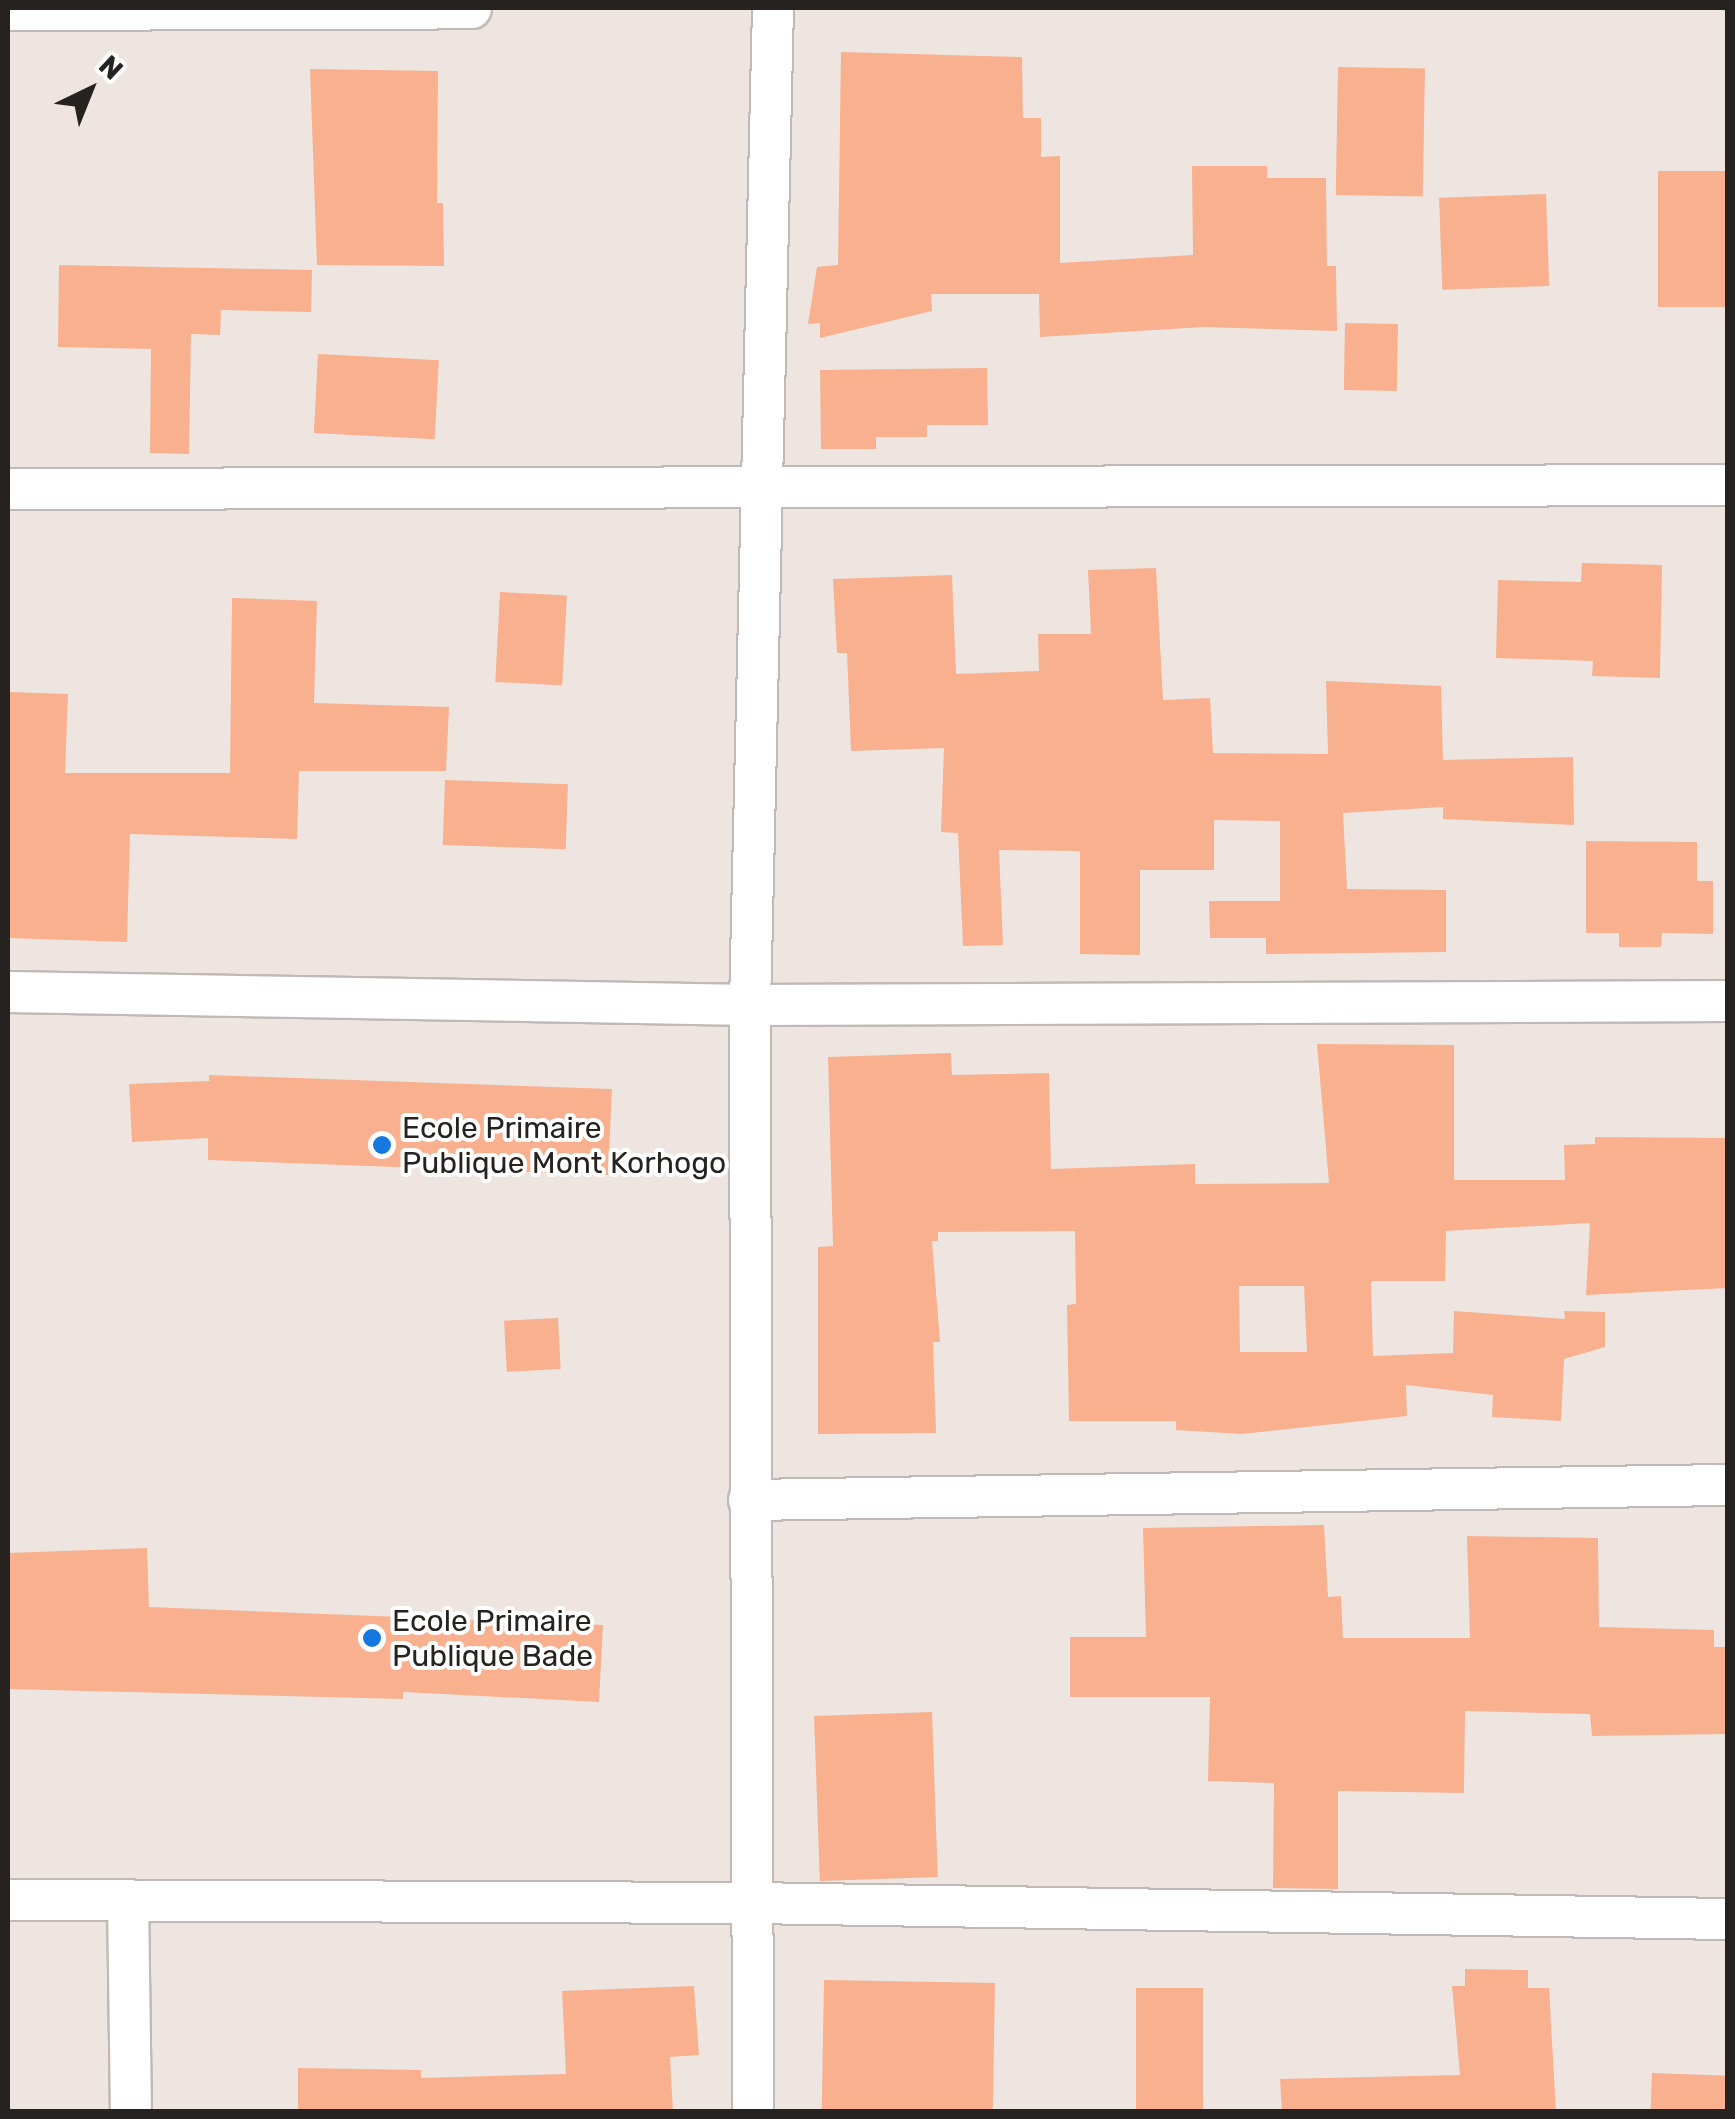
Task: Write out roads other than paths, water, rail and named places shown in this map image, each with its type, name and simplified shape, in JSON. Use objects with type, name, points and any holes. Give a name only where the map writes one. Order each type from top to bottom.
[{"type":"street","points":[[8,10],[471,8]]},
{"type":"street","points":[[753,2112],[750,1005],[773,8]]},
{"type":"street","points":[[8,489],[1728,485]]},
{"type":"street","points":[[8,992],[750,1005],[1728,1001]]},
{"type":"street","points":[[750,1500],[1728,1486]]},
{"type":"street","points":[[8,1900],[751,1903],[1728,1919]]},
{"type":"street","points":[[128,1900],[131,2112]]},
{"type":"place","name":"Ecole Primaire Publique Mont Korhogo","points":[[382,1145]]},
{"type":"place","name":"Ecole Primaire Publique Bade","points":[[372,1638]]}]
